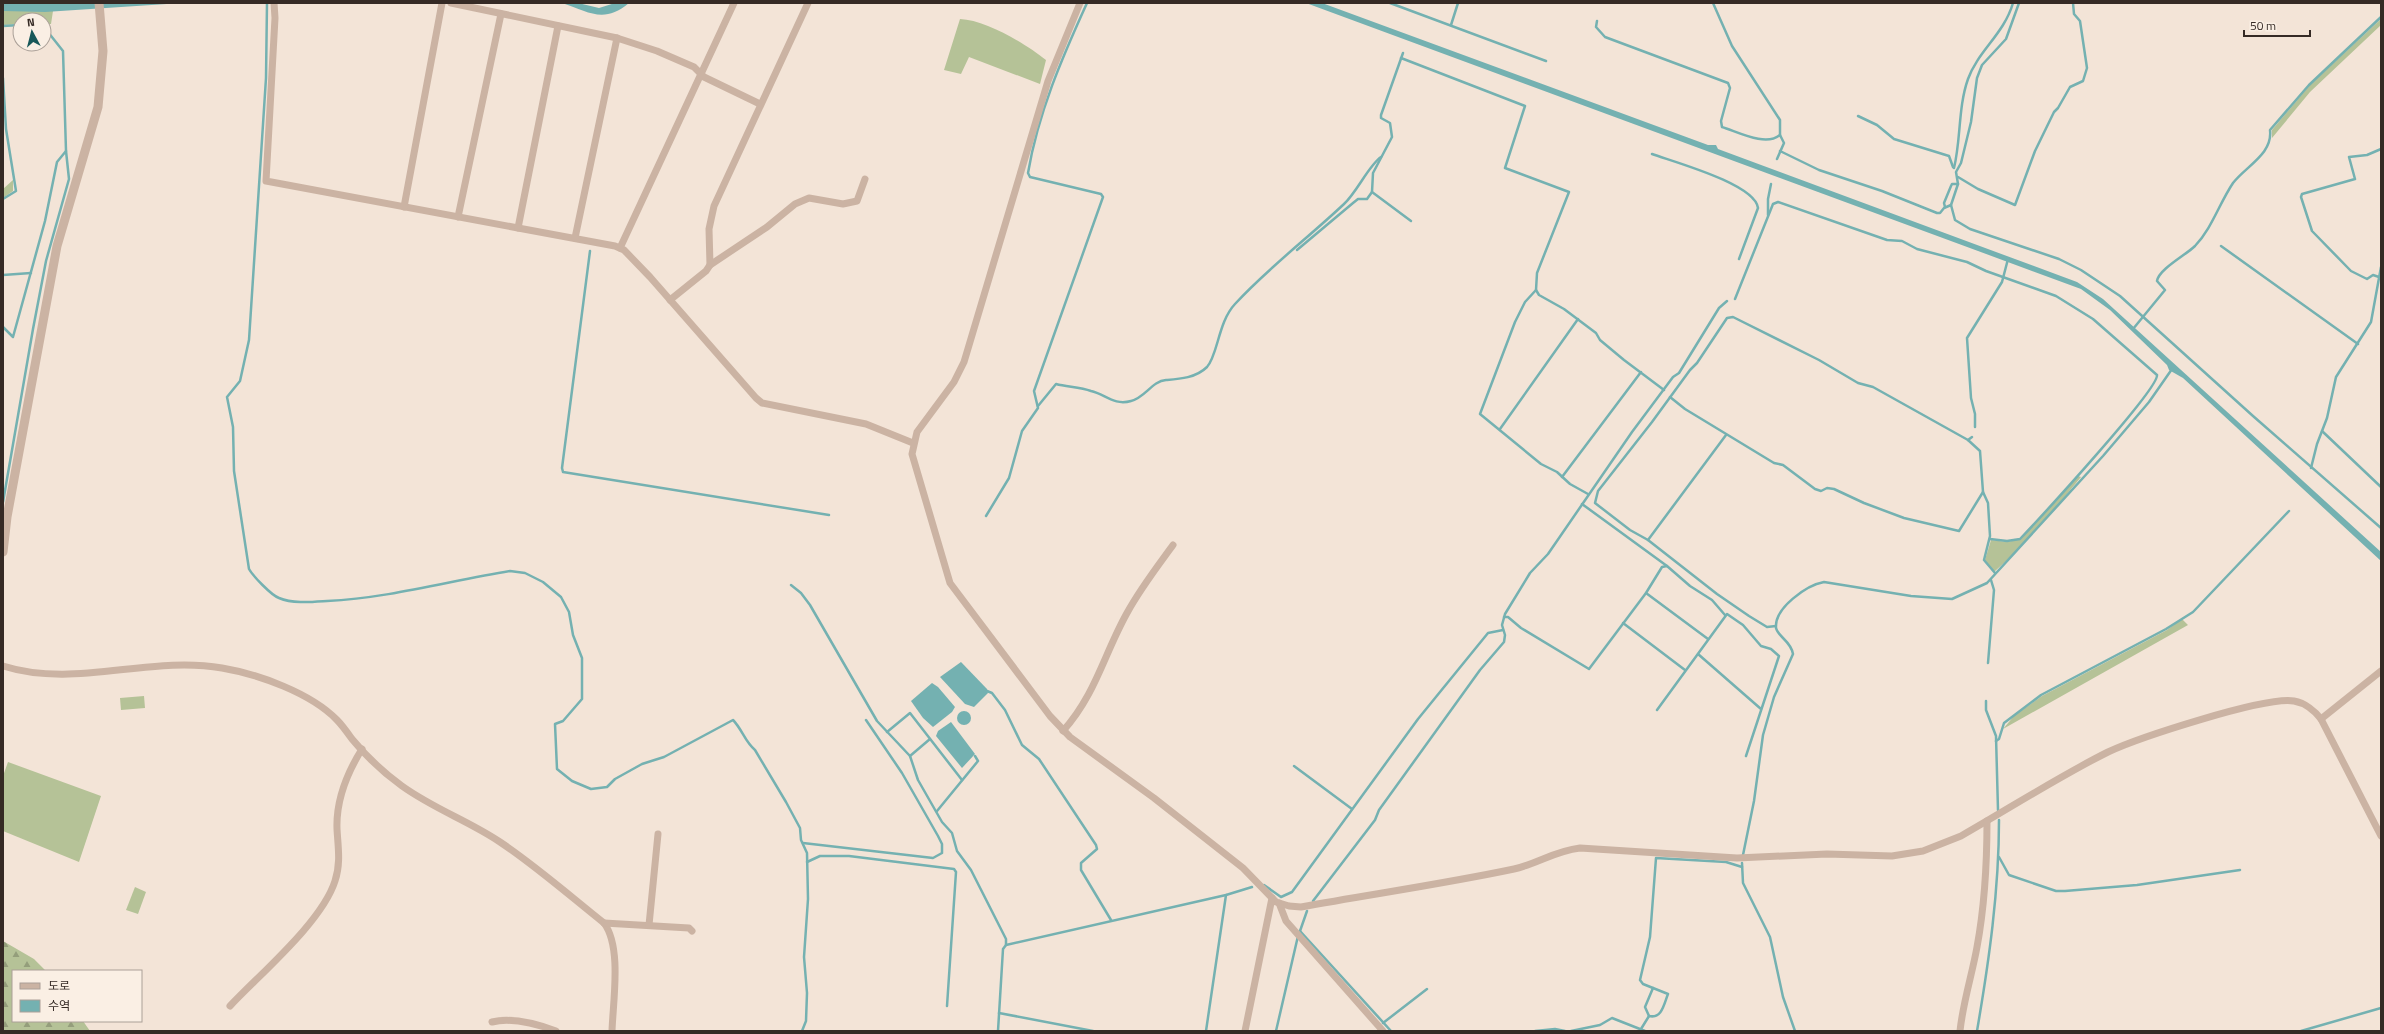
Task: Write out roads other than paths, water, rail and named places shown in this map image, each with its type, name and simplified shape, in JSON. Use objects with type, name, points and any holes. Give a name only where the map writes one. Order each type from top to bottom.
[{"type":"street","points":[[3,552],[7,517],[57,246],[98,107],[103,51],[99,3]]},
{"type":"street","points":[[274,3],[275,18],[266,181],[575,238],[620,248],[670,300],[762,403],[866,424],[913,442]]},
{"type":"street","points":[[404,207],[442,3]]},
{"type":"street","points":[[451,3],[617,38],[657,51],[694,67],[704,77],[760,104]]},
{"type":"street","points":[[620,248],[734,3]]},
{"type":"street","points":[[710,265],[709,229],[714,206],[808,3]]},
{"type":"street","points":[[1080,3],[1048,81],[964,362],[954,382],[917,432],[913,442],[912,454],[950,583],[1063,731],[1201,834],[1243,868],[1272,898],[1279,903],[1301,907],[1427,886],[1517,868],[1562,850],[1580,848],[1737,858],[1828,854],[1905,855],[1935,847],[1987,821],[2110,751],[2186,725],[2246,707],[2281,700],[2295,701],[2316,712],[2381,836]]},
{"type":"street","points":[[458,217],[501,14]]},
{"type":"street","points":[[518,228],[558,26]]},
{"type":"street","points":[[575,238],[617,38]]},
{"type":"street","points":[[670,300],[706,271],[710,265],[768,226],[795,204],[809,198],[843,204],[856,201],[865,179]]},
{"type":"street","points":[[1063,731],[1084,704],[1100,675],[1127,612],[1173,545]]},
{"type":"street","points":[[3,666],[43,674],[70,676],[196,664],[247,673],[316,702],[337,720],[362,749],[401,785],[434,808],[499,841],[604,923],[610,931],[614,945],[612,1031]]},
{"type":"street","points":[[2321,719],[2381,671]]},
{"type":"street","points":[[230,1006],[300,934],[329,895],[335,881],[340,859],[337,830],[338,806],[348,774],[362,749]]},
{"type":"street","points":[[1960,1031],[1962,1013],[1977,947],[1984,900],[1987,873],[1987,821]]},
{"type":"street","points":[[649,925],[658,834]]},
{"type":"street","points":[[1245,1031],[1272,898]]},
{"type":"street","points":[[1279,903],[1286,921],[1383,1031]]},
{"type":"street","points":[[604,923],[689,928],[692,931]]},
{"type":"street","points":[[492,1022],[500,1020],[532,1024],[556,1031]]},
{"type":"water","points":[[3,3],[182,3],[45,12],[3,11]]},
{"type":"water","points":[[562,3],[578,3],[599,8],[615,3],[629,3],[612,13],[604,15],[588,12]]},
{"type":"water","points":[[1306,3],[1322,3],[1708,145],[1716,145],[1718,149],[2077,282],[2103,299],[2381,552],[2381,561],[2183,378],[2169,370],[2167,365],[2110,310],[2081,289]]},
{"type":"water","points":[[961,662],[987,689],[988,693],[974,707],[965,704],[940,677]]},
{"type":"water","points":[[932,683],[938,687],[955,707],[952,712],[933,727],[923,718],[911,701]]},
{"type":"water","points":[[961,711],[967,711],[971,715],[971,721],[967,725],[961,725],[957,721],[957,715]]},
{"type":"water","points":[[951,722],[975,754],[962,768],[936,736],[938,731]]},
{"type":"waterway","points":[[267,3],[266,78],[249,340],[240,381],[227,397],[233,427],[234,471],[249,569],[262,585],[276,596],[284,600],[296,602],[327,601],[373,596],[419,589],[510,571],[525,573],[543,582],[561,597],[569,612],[573,635],[582,658],[582,699],[563,721],[555,724],[557,769],[572,781],[591,789],[607,787],[615,779],[642,764],[664,757],[733,720],[755,750],[786,802],[800,828],[801,840],[807,853],[808,899],[804,957],[807,993],[806,1021],[802,1031]]},
{"type":"waterway","points":[[986,516],[1009,478],[1022,431],[1038,408],[1034,391],[1103,197],[1101,194],[1030,177],[1028,173],[1032,151],[1044,107],[1060,65],[1087,3]]},
{"type":"waterway","points":[[1390,3],[1546,61]]},
{"type":"waterway","points":[[1451,25],[1458,3]]},
{"type":"waterway","points":[[1713,3],[1732,46],[1780,120],[1780,135],[1784,143],[1777,159]]},
{"type":"waterway","points":[[1954,168],[1958,146],[1961,112],[1968,79],[1972,69],[2004,24],[2013,3]]},
{"type":"waterway","points":[[1951,205],[1958,184],[1956,172],[1961,163],[1971,122],[1977,78],[1982,65],[2006,39],[2019,3]]},
{"type":"waterway","points":[[1958,177],[1978,189],[2015,205],[2035,151],[2054,112],[2058,108],[2070,87],[2083,81],[2087,68],[2080,21],[2074,14],[2073,3]]},
{"type":"waterway","points":[[2133,329],[2165,290],[2157,281],[2159,276],[2168,267],[2191,250],[2201,239],[2211,224],[2233,183],[2263,153],[2270,138],[2270,130],[2309,85],[2381,17]]},
{"type":"waterway","points":[[1597,21],[1596,27],[1605,37],[1728,83],[1730,88],[1721,121],[1722,127],[1744,135],[1767,140],[1780,135]]},
{"type":"waterway","points":[[3,26],[12,25]]},
{"type":"waterway","points":[[3,327],[13,337],[45,221],[57,162],[66,151],[63,51],[52,37]]},
{"type":"waterway","points":[[1403,53],[1381,115],[1381,118],[1390,123],[1392,137],[1373,173],[1372,192],[1411,221]]},
{"type":"waterway","points":[[1401,58],[1525,106],[1505,168],[1569,192],[1537,273],[1536,290],[1539,295],[1564,309],[1596,333],[1600,340],[1664,390]]},
{"type":"waterway","points":[[3,78],[6,129],[16,191],[3,199]]},
{"type":"waterway","points":[[1858,116],[1877,125],[1894,139],[1949,156],[1953,167]]},
{"type":"waterway","points":[[2379,277],[2373,275],[2367,279],[2351,271],[2312,231],[2301,197],[2302,194],[2355,179],[2349,157],[2367,155],[2381,149]]},
{"type":"waterway","points":[[3,502],[46,261],[69,179],[66,151]]},
{"type":"waterway","points":[[1780,151],[1819,170],[1882,191],[1937,213],[1940,213],[1944,208],[1951,205],[1955,220],[1970,229],[2059,259],[2081,270],[2120,296],[2253,416],[2381,528]]},
{"type":"waterway","points":[[1652,154],[1729,182],[1753,199],[1758,208],[1739,259]]},
{"type":"waterway","points":[[1038,406],[1056,384],[1096,392],[1115,401],[1125,402],[1140,397],[1161,381],[1193,376],[1203,371],[1211,362],[1229,311],[1261,278],[1349,199],[1372,166],[1381,157]]},
{"type":"waterway","points":[[1768,215],[1768,199],[1771,184]]},
{"type":"waterway","points":[[1945,207],[1944,203],[1952,184],[1958,184]]},
{"type":"waterway","points":[[1297,250],[1358,199],[1367,199],[1372,192]]},
{"type":"waterway","points":[[1735,299],[1773,204],[1778,202],[1887,240],[1902,241],[1917,249],[1967,262],[1986,271],[2056,296],[2093,319],[2157,375],[2139,404],[2119,428],[2020,539],[2007,541],[1990,539]]},
{"type":"waterway","points":[[2221,246],[2358,344]]},
{"type":"waterway","points":[[590,251],[562,468],[563,472],[829,515]]},
{"type":"waterway","points":[[1975,427],[1975,414],[1971,398],[1967,338],[2002,282],[2008,259]]},
{"type":"waterway","points":[[2311,468],[2317,444],[2327,418],[2336,377],[2371,322],[2381,267]]},
{"type":"waterway","points":[[3,275],[31,273]]},
{"type":"waterway","points":[[1536,290],[1525,302],[1515,322],[1480,414],[1541,464],[1557,472],[1570,484],[1588,494]]},
{"type":"waterway","points":[[1313,901],[1375,820],[1379,810],[1480,670],[1504,642],[1505,635],[1502,625],[1505,614],[1530,573],[1548,554],[1632,432],[1673,377],[1679,373],[1719,308],[1727,301]]},
{"type":"waterway","points":[[1726,435],[1648,540],[1630,530],[1595,503],[1598,491],[1652,422],[1690,370],[1697,363],[1727,318],[1733,317],[1819,360],[1858,383],[1873,387],[1968,440],[1980,451],[1983,492],[1988,503],[1990,536],[1984,560],[1995,573]]},
{"type":"waterway","points":[[1500,429],[1578,319]]},
{"type":"waterway","points":[[1743,855],[1754,801],[1763,735],[1774,697],[1793,654],[1790,646],[1779,634],[1776,628],[1780,613],[1786,605],[1809,588],[1824,582],[1911,596],[1952,599],[1987,583],[2103,456],[2149,402],[2172,369]]},
{"type":"waterway","points":[[1562,477],[1641,372]]},
{"type":"waterway","points":[[1670,397],[1685,409],[1774,463],[1783,465],[1815,489],[1821,491],[1827,488],[1834,489],[1864,503],[1904,518],[1959,531],[1983,492]]},
{"type":"waterway","points":[[2322,431],[2381,487]]},
{"type":"waterway","points":[[1968,440],[1972,437]]},
{"type":"waterway","points":[[1582,504],[1667,566],[1690,586],[1712,600],[1725,615]]},
{"type":"waterway","points":[[1996,741],[1999,739],[2004,723],[2041,695],[2166,629],[2193,612],[2289,511]]},
{"type":"waterway","points":[[1648,540],[1717,594],[1749,616],[1767,627],[1776,626]]},
{"type":"waterway","points":[[1504,617],[1508,617],[1521,628],[1589,669],[1646,593],[1662,567],[1667,566]]},
{"type":"waterway","points":[[1988,663],[1994,590],[1991,580]]},
{"type":"waterway","points":[[791,585],[801,593],[810,605],[877,721],[910,756],[918,780],[942,822],[952,833],[957,851],[971,870],[1006,939],[1006,945],[1003,949],[998,1031]]},
{"type":"waterway","points":[[1646,593],[1708,639]]},
{"type":"waterway","points":[[1657,710],[1727,614],[1743,625],[1761,646],[1771,649],[1779,656],[1746,756]]},
{"type":"waterway","points":[[1623,623],[1685,670]]},
{"type":"waterway","points":[[1264,885],[1281,897],[1292,892],[1418,719],[1488,633],[1503,630]]},
{"type":"waterway","points":[[1698,654],[1761,709]]},
{"type":"waterway","points":[[987,691],[992,693],[1005,710],[1022,745],[1039,759],[1096,845],[1097,849],[1081,863],[1081,870],[1111,920]]},
{"type":"waterway","points":[[1986,701],[1986,710],[1996,736],[1998,810]]},
{"type":"waterway","points":[[887,732],[910,713],[962,780]]},
{"type":"waterway","points":[[803,843],[933,858],[942,853],[942,844],[938,836],[902,773],[866,720]]},
{"type":"waterway","points":[[910,756],[930,739]]},
{"type":"waterway","points":[[937,811],[978,761],[975,756]]},
{"type":"waterway","points":[[1294,766],[1352,809]]},
{"type":"waterway","points":[[1977,1031],[1986,978],[1995,900],[1999,847],[1999,820]]},
{"type":"waterway","points":[[807,862],[820,856],[849,856],[954,869],[956,872],[947,1006]]},
{"type":"waterway","points":[[1999,857],[2009,875],[2056,891],[2137,885],[2240,870]]},
{"type":"waterway","points":[[1641,1029],[1649,1016],[1660,1013],[1668,994],[1643,984],[1640,980],[1650,937],[1656,858],[1726,862],[1742,867]]},
{"type":"waterway","points":[[1742,863],[1743,883],[1770,937],[1783,997],[1795,1031]]},
{"type":"waterway","points":[[1006,945],[1226,895],[1252,887]]},
{"type":"waterway","points":[[1206,1031],[1226,895]]},
{"type":"waterway","points":[[1300,931],[1307,911]]},
{"type":"waterway","points":[[1300,931],[1391,1031]]},
{"type":"waterway","points":[[1276,1031],[1298,936]]},
{"type":"waterway","points":[[1649,1016],[1645,1007],[1653,988]]},
{"type":"waterway","points":[[1383,1023],[1427,989]]},
{"type":"waterway","points":[[2301,1031],[2381,1008]]},
{"type":"waterway","points":[[999,1013],[1093,1031]]},
{"type":"waterway","points":[[1571,1031],[1600,1025],[1612,1018],[1645,1031]]},
{"type":"waterway","points":[[1535,1031],[1555,1029],[1565,1031]]}]
